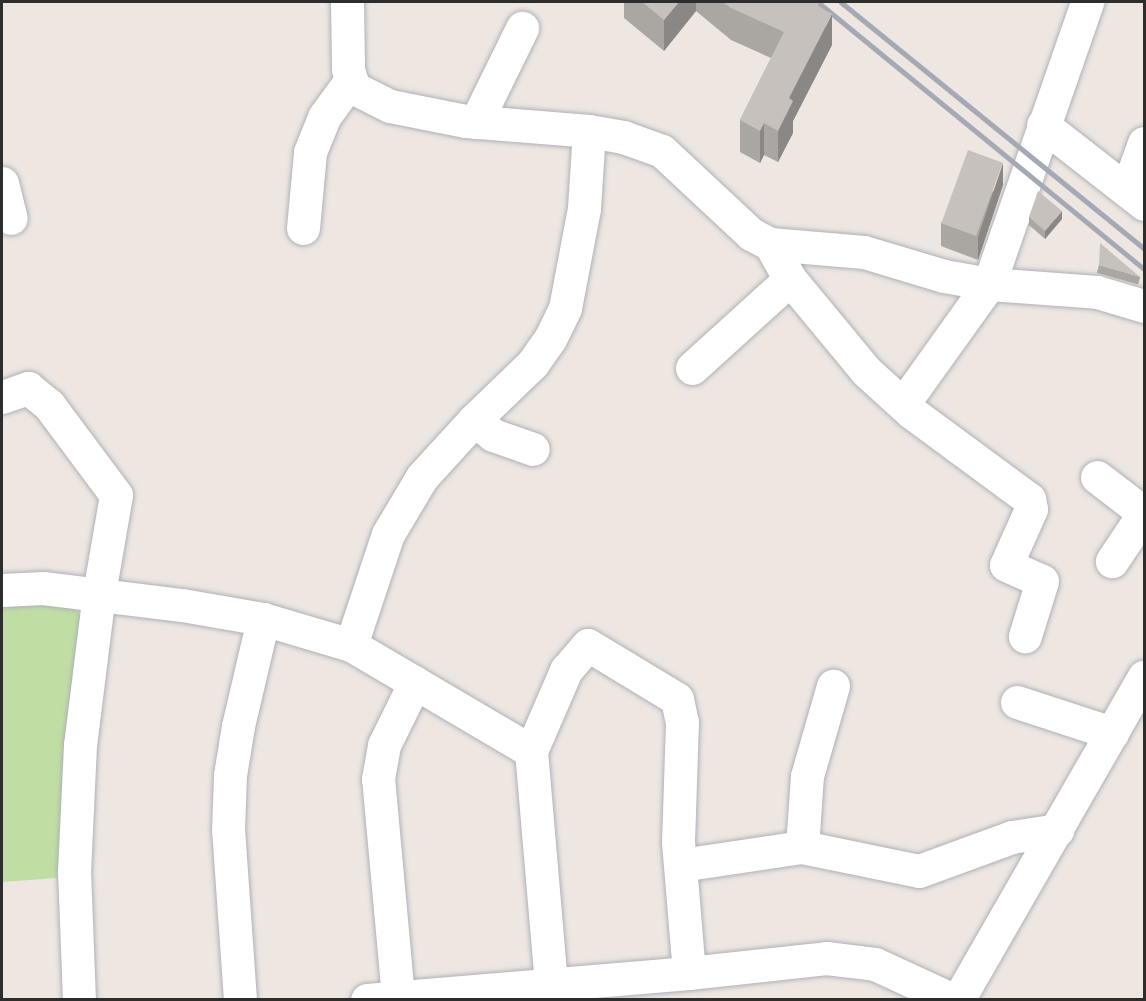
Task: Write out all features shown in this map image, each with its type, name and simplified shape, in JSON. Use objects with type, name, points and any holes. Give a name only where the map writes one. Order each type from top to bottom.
[{"type":"street","points":[[347,2],[348,69],[354,88],[390,106],[476,122],[589,130],[623,136],[662,151],[751,234],[770,243],[864,252],[944,276],[989,284],[1097,292],[1144,306]]},
{"type":"street","points":[[903,404],[989,284],[1087,2]]},
{"type":"street","points":[[476,122],[522,28]]},
{"type":"street","points":[[303,228],[310,152],[324,117],[351,80]]},
{"type":"street","points":[[1043,126],[1136,197],[1144,143]]},
{"type":"street","points":[[351,645],[388,534],[400,511],[422,477],[474,420],[533,363],[550,339],[566,308],[584,208],[589,130]]},
{"type":"street","points":[[2,183],[12,218]]},
{"type":"street","points":[[770,243],[790,279],[866,371],[903,404],[1029,499],[1031,509],[1006,565],[1042,581],[1025,636]]},
{"type":"street","points":[[692,368],[790,279]]},
{"type":"street","points":[[2,397],[28,388],[49,405],[117,495],[99,593],[80,745],[76,819],[75,934],[79,999]]},
{"type":"street","points":[[474,420],[493,435],[533,448]]},
{"type":"street","points":[[1097,477],[1144,513],[1112,561]]},
{"type":"street","points":[[2,590],[43,588],[99,593],[263,619],[351,645],[531,751]]},
{"type":"street","points":[[240,999],[228,830],[230,775],[238,726],[263,619]]},
{"type":"street","points":[[551,984],[531,751],[566,670],[588,645],[677,699],[682,722],[678,842],[689,973]]},
{"type":"street","points":[[958,999],[1144,677]]},
{"type":"street","points":[[415,682],[384,745],[378,779],[383,998],[689,973],[826,958],[875,964],[953,999]]},
{"type":"street","points":[[802,847],[807,776],[833,686]]},
{"type":"street","points":[[1017,702],[1112,733]]},
{"type":"street","points":[[681,865],[802,847],[919,871],[1012,837],[1057,830]]},
{"type":"green space","points":[[66,596],[81,617],[57,878],[2,882],[2,600]]},
{"type":"building","points":[[642,2],[679,2],[664,20]]},
{"type":"building","points":[[723,2],[819,2],[818,6],[832,14],[789,98],[793,101],[778,131],[764,123],[760,131],[740,120],[784,32],[731,8]]},
{"type":"building","points":[[968,150],[1003,163],[976,236],[941,223]]},
{"type":"building","points":[[1038,191],[1062,211],[1045,231],[1029,217]]},
{"type":"building","points":[[1100,243],[1140,277],[1099,265]]},
{"type":"railway","points":[[818,2],[1144,269]]},
{"type":"railway","points":[[841,2],[1144,248]]}]
